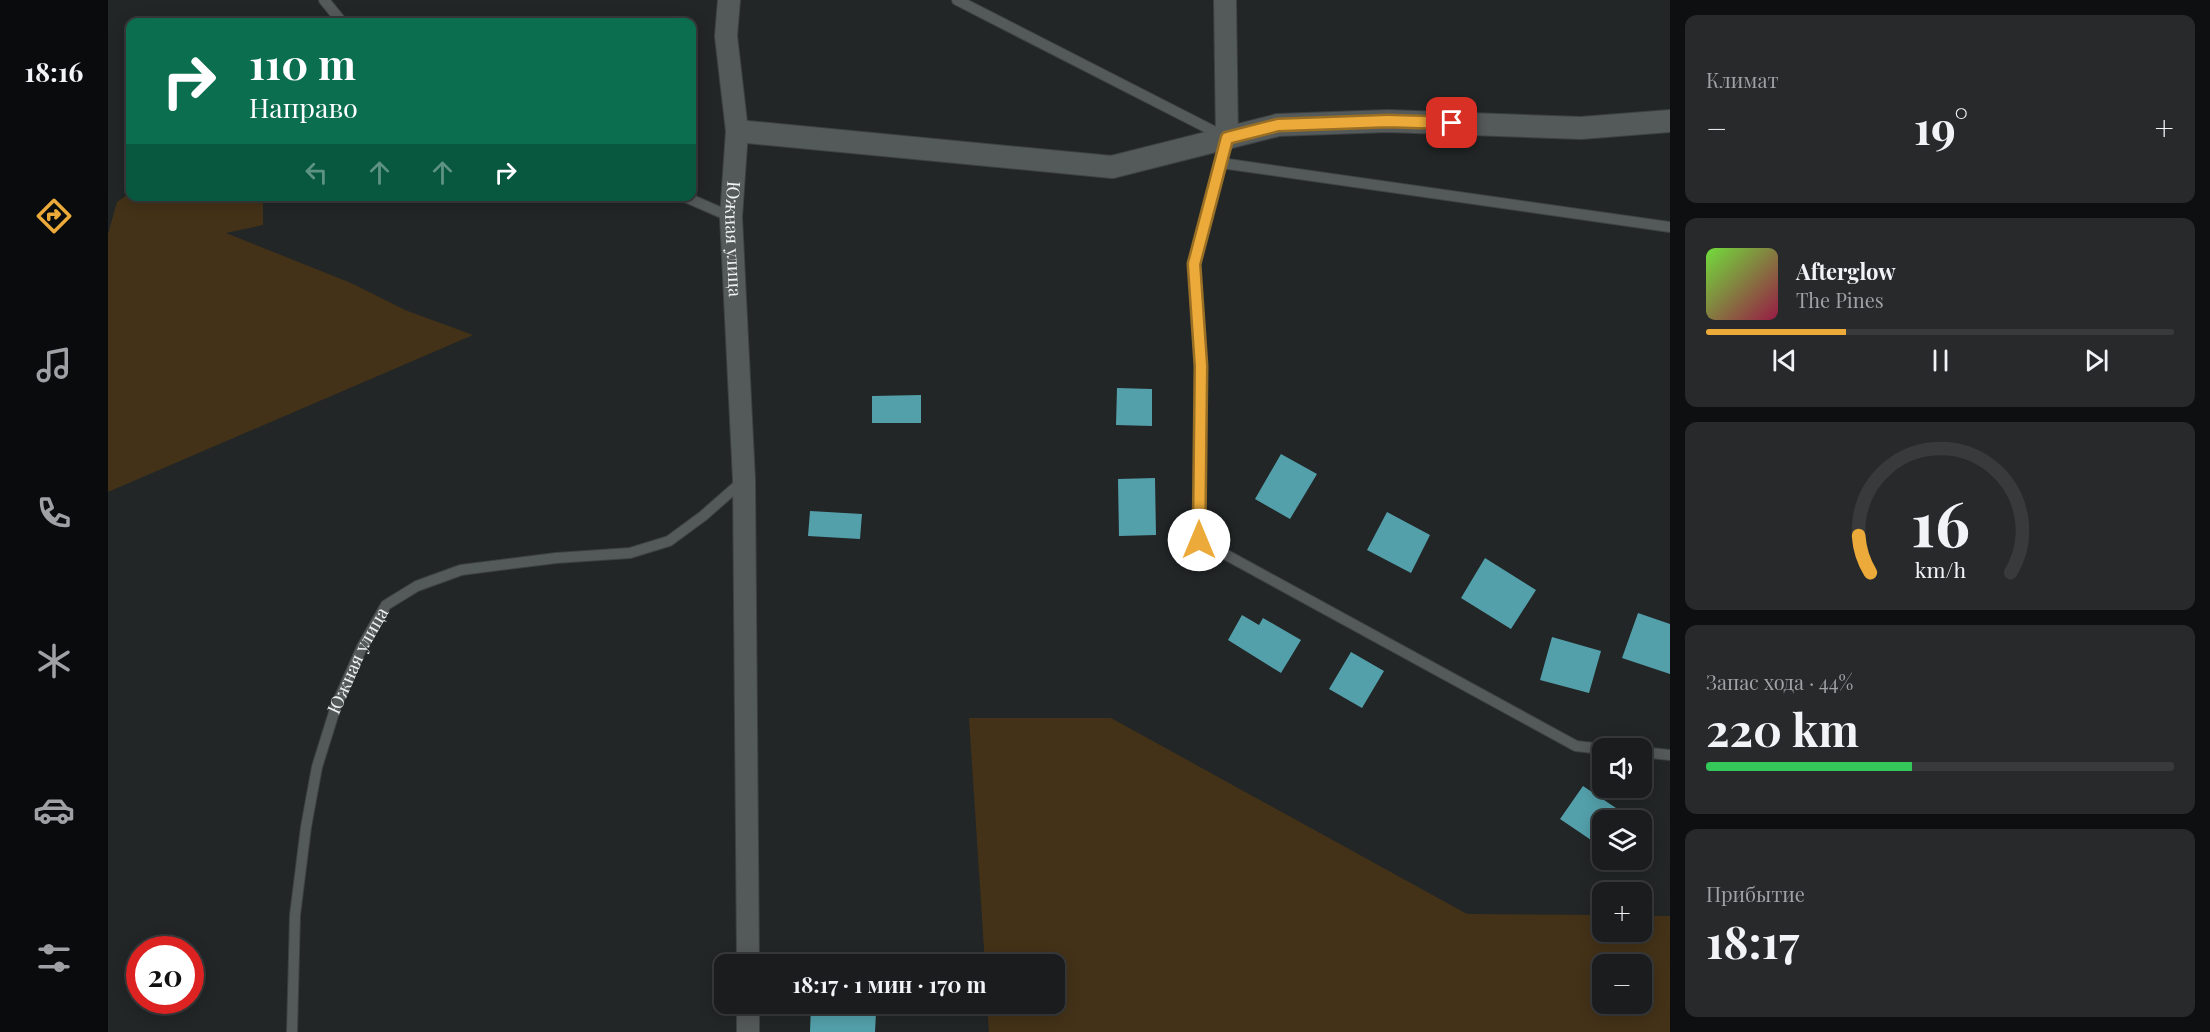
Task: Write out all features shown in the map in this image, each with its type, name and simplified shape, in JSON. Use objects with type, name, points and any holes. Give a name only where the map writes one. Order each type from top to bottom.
[{"type":"street","name":"Южная улица","points":[[729,0],[726,36],[737,131],[731,217],[744,480],[748,954]]},
{"type":"street","points":[[1225,0],[1227,138]]},
{"type":"street","points":[[737,131],[1112,166],[1278,125],[1388,121],[1581,128],[1670,121]]},
{"type":"street","points":[[748,1014],[748,1032]]},
{"type":"lane","points":[[324,0],[339,18]]},
{"type":"lane","points":[[957,0],[1227,138],[1194,264],[1201,366],[1199,540],[1576,746],[1592,748]]},
{"type":"lane","points":[[1221,163],[1670,227]]},
{"type":"lane","points":[[694,201],[731,217]]},
{"type":"lane","name":"Южная улица","points":[[292,1032],[295,915],[306,827],[317,767],[336,705],[362,647],[386,605],[417,586],[461,570],[556,558],[630,553],[669,541],[703,516],[744,480]]},
{"type":"lane","points":[[1652,753],[1670,755]]},
{"type":"shaded area","points":[[126,196],[126,201],[260,201],[263,202],[263,225],[226,233],[351,283],[405,310],[473,335],[108,492],[108,234],[117,202]]},
{"type":"shaded area","points":[[969,718],[1111,718],[1467,914],[1592,915],[1592,942],[1652,942],[1652,916],[1670,916],[1670,1032],[989,1032],[988,1014],[1065,1014],[1065,954],[984,954]]},
{"type":"building","points":[[1117,388],[1152,389],[1152,426],[1116,425]]},
{"type":"building","points":[[921,395],[921,423],[872,423],[872,396]]},
{"type":"building","points":[[1281,454],[1317,474],[1290,519],[1255,499]]},
{"type":"building","points":[[1155,478],[1156,535],[1119,536],[1118,479]]},
{"type":"building","points":[[810,511],[862,514],[860,539],[808,536]]},
{"type":"building","points":[[1387,512],[1430,535],[1411,573],[1367,550]]},
{"type":"building","points":[[1485,558],[1536,590],[1511,629],[1461,598]]},
{"type":"building","points":[[1638,613],[1670,624],[1670,674],[1622,658]]},
{"type":"building","points":[[1242,615],[1259,625],[1263,618],[1301,640],[1281,673],[1228,640]]},
{"type":"building","points":[[1552,637],[1601,651],[1589,693],[1540,680]]},
{"type":"building","points":[[1351,652],[1384,671],[1362,708],[1329,689]]},
{"type":"building","points":[[1583,786],[1592,792],[1592,798],[1601,798],[1616,808],[1615,810],[1592,810],[1592,841],[1560,819]]},
{"type":"building","points":[[811,1014],[876,1014],[875,1032],[810,1032]]},
{"type":"route","points":[[1199,540],[1201,366],[1194,264],[1227,138],[1278,125],[1388,121],[1452,123]]}]
